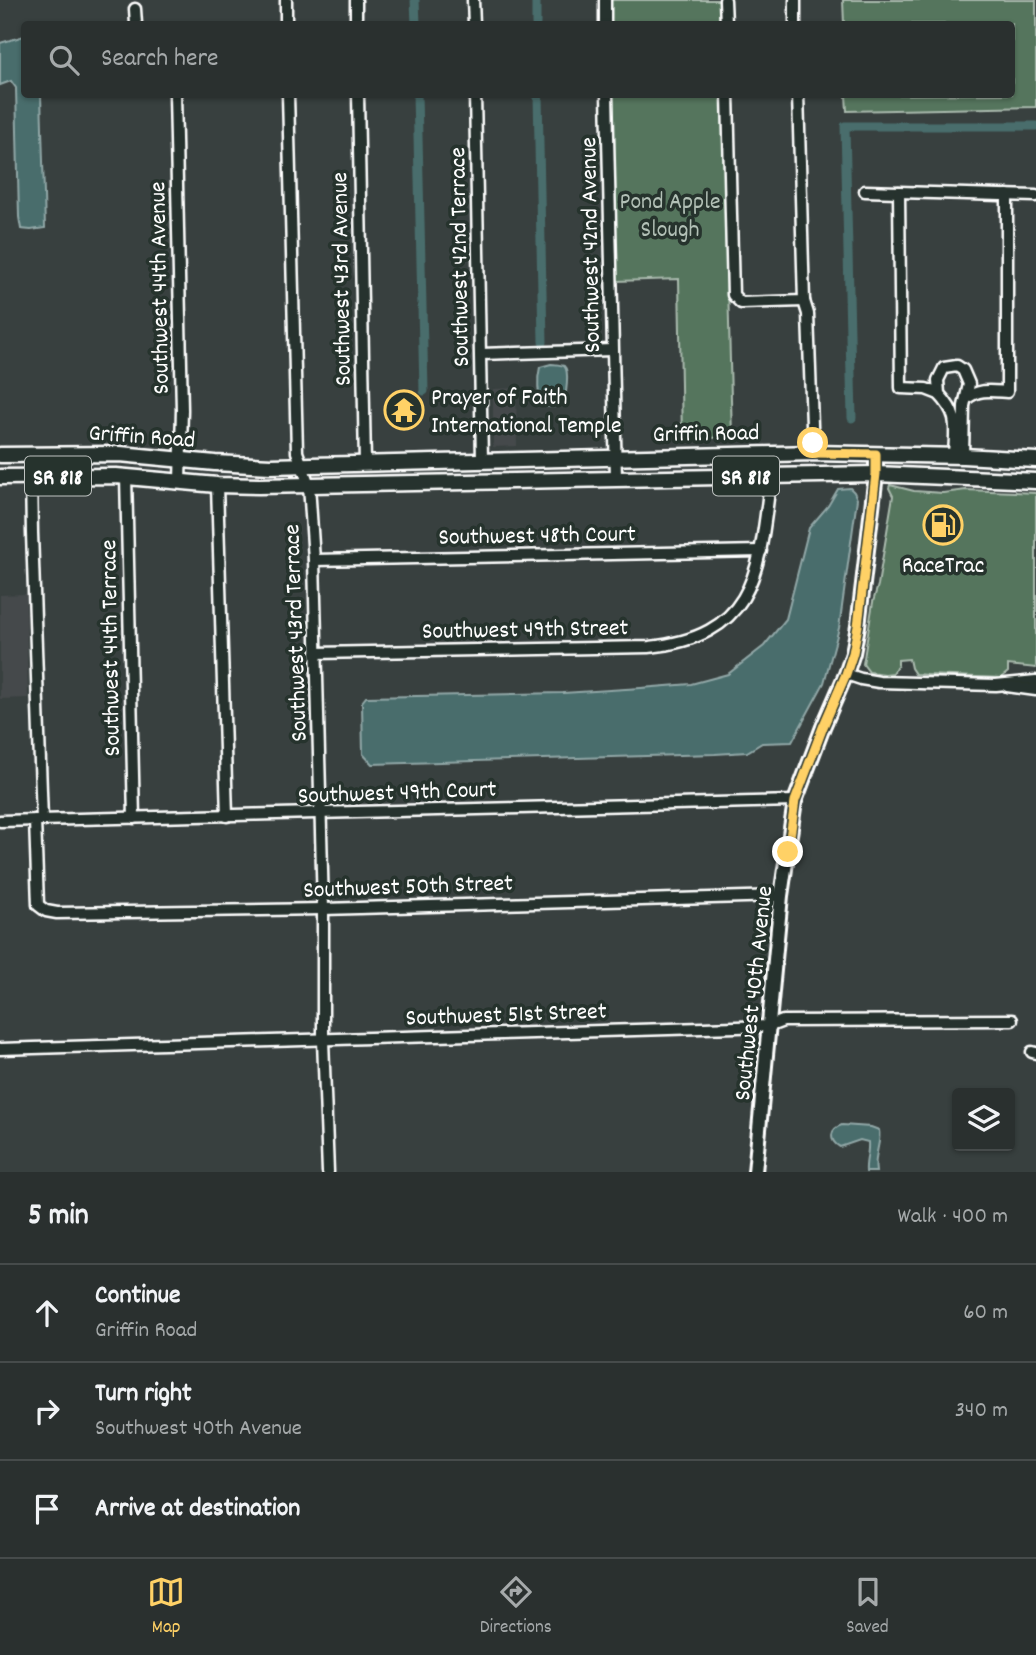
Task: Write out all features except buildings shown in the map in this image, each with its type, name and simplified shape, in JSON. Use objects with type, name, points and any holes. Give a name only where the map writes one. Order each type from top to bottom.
[{"type":"main road","name":"Griffin Road","points":[[0,455],[120,454],[242,465],[303,466],[813,453],[1036,460]]},
{"type":"main road","name":"Griffin Road","points":[[0,477],[125,476],[217,485],[876,474],[1036,481]]},
{"type":"street","points":[[286,0],[286,21]]},
{"type":"street","points":[[356,0],[356,21]]},
{"type":"street","points":[[473,0],[474,21]]},
{"type":"street","points":[[605,0],[605,21]]},
{"type":"street","points":[[725,0],[726,21]]},
{"type":"street","points":[[794,0],[795,21]]},
{"type":"street","points":[[135,9],[136,21]]},
{"type":"street","name":"Southwest 44th Avenue","points":[[174,98],[182,410],[180,481]]},
{"type":"street","name":"Southwest 43rd Terrace","points":[[288,98],[297,452],[309,485],[314,559],[328,1172]]},
{"type":"street","name":"Southwest 43rd Avenue","points":[[358,98],[365,463]]},
{"type":"street","name":"Southwest 42nd Terrace","points":[[475,98],[482,460]]},
{"type":"street","name":"Southwest 42nd Avenue","points":[[607,98],[616,478]]},
{"type":"street","points":[[728,98],[733,295],[741,303],[804,300]]},
{"type":"street","points":[[797,98],[804,300],[808,314],[813,453]]},
{"type":"street","points":[[865,191],[1036,196]]},
{"type":"street","points":[[899,192],[901,388],[926,389],[939,394],[949,405],[955,416],[958,456]]},
{"type":"street","points":[[966,399],[981,391],[1007,392],[1007,195]]},
{"type":"street","points":[[481,354],[612,350]]},
{"type":"street","points":[[926,389],[944,368],[957,366],[961,367],[967,379],[981,391]]},
{"type":"street","points":[[939,377],[939,394]]},
{"type":"street","points":[[958,456],[967,379]]},
{"type":"street","name":"Southwest 40th Avenue","points":[[755,1172],[781,896],[795,801],[853,653],[876,474],[876,454]]},
{"type":"street","points":[[761,551],[771,475]]},
{"type":"street","points":[[32,476],[39,820]]},
{"type":"street","name":"Southwest 44th Terrace","points":[[125,476],[134,818]]},
{"type":"street","points":[[217,485],[227,816]]},
{"type":"street","name":"Southwest 48th Court","points":[[314,559],[761,551]]},
{"type":"street","name":"Southwest 49th Street","points":[[316,653],[671,645],[704,633],[729,618],[752,582],[761,551]]},
{"type":"street","points":[[846,674],[879,682],[996,684],[1036,681]]},
{"type":"street","points":[[996,684],[1036,690]]},
{"type":"street","name":"Southwest 49th Court","points":[[0,821],[795,801]]},
{"type":"street","name":"Southwest 50th Street","points":[[39,820],[38,905],[46,911],[57,913],[323,909],[781,896]]},
{"type":"street","name":"Southwest 51st Street","points":[[0,1049],[770,1026],[783,1021],[1012,1020]]},
{"type":"shaded area","points":[[516,388],[517,446],[493,447],[493,389]]},
{"type":"shaded area","points":[[26,594],[28,698],[0,699],[0,595]]},
{"type":"green space","points":[[610,0],[721,0],[722,21],[610,21]]},
{"type":"green space","points":[[843,0],[1036,0],[1036,107],[847,111],[846,98],[1015,98],[1015,21],[844,21]]},
{"type":"green space","name":"Pond Apple Slough","points":[[612,98],[723,98],[732,437],[682,439],[679,279],[616,281]]},
{"type":"green space","points":[[890,485],[914,491],[943,493],[966,490],[1036,493],[1036,668],[1008,665],[1008,672],[1001,678],[927,675],[915,674],[909,659],[898,660],[893,673],[869,672],[863,664],[893,496]]},
{"type":"water","points":[[21,37],[21,98],[41,98],[45,228],[21,229],[16,88],[11,81],[0,85],[0,43]]},
{"type":"water","points":[[551,364],[564,366],[567,378],[563,403],[553,407],[544,406],[538,387],[540,367]]},
{"type":"water","points":[[850,488],[857,499],[839,628],[824,683],[792,742],[762,743],[747,752],[715,754],[372,764],[363,754],[362,702],[366,697],[563,693],[691,684],[728,674],[764,646],[786,619],[809,528],[828,506],[838,489]]},
{"type":"water","points":[[842,1125],[879,1130],[876,1172],[866,1172],[868,1142],[860,1140],[840,1147],[834,1142],[833,1132]]},
{"type":"waterway","points":[[415,0],[416,21]]},
{"type":"waterway","points":[[536,0],[536,21]]},
{"type":"waterway","points":[[417,98],[424,391]]},
{"type":"waterway","points":[[538,98],[543,342]]},
{"type":"waterway","points":[[852,418],[845,126],[1036,126]]},
{"type":"place","name":"Prayer of Faith International Temple","points":[[404,410]]},
{"type":"place","name":"RaceTrac","points":[[943,525]]},
{"type":"route","points":[[788,852],[795,801],[853,653],[876,474],[876,454],[813,453],[813,443]]}]
